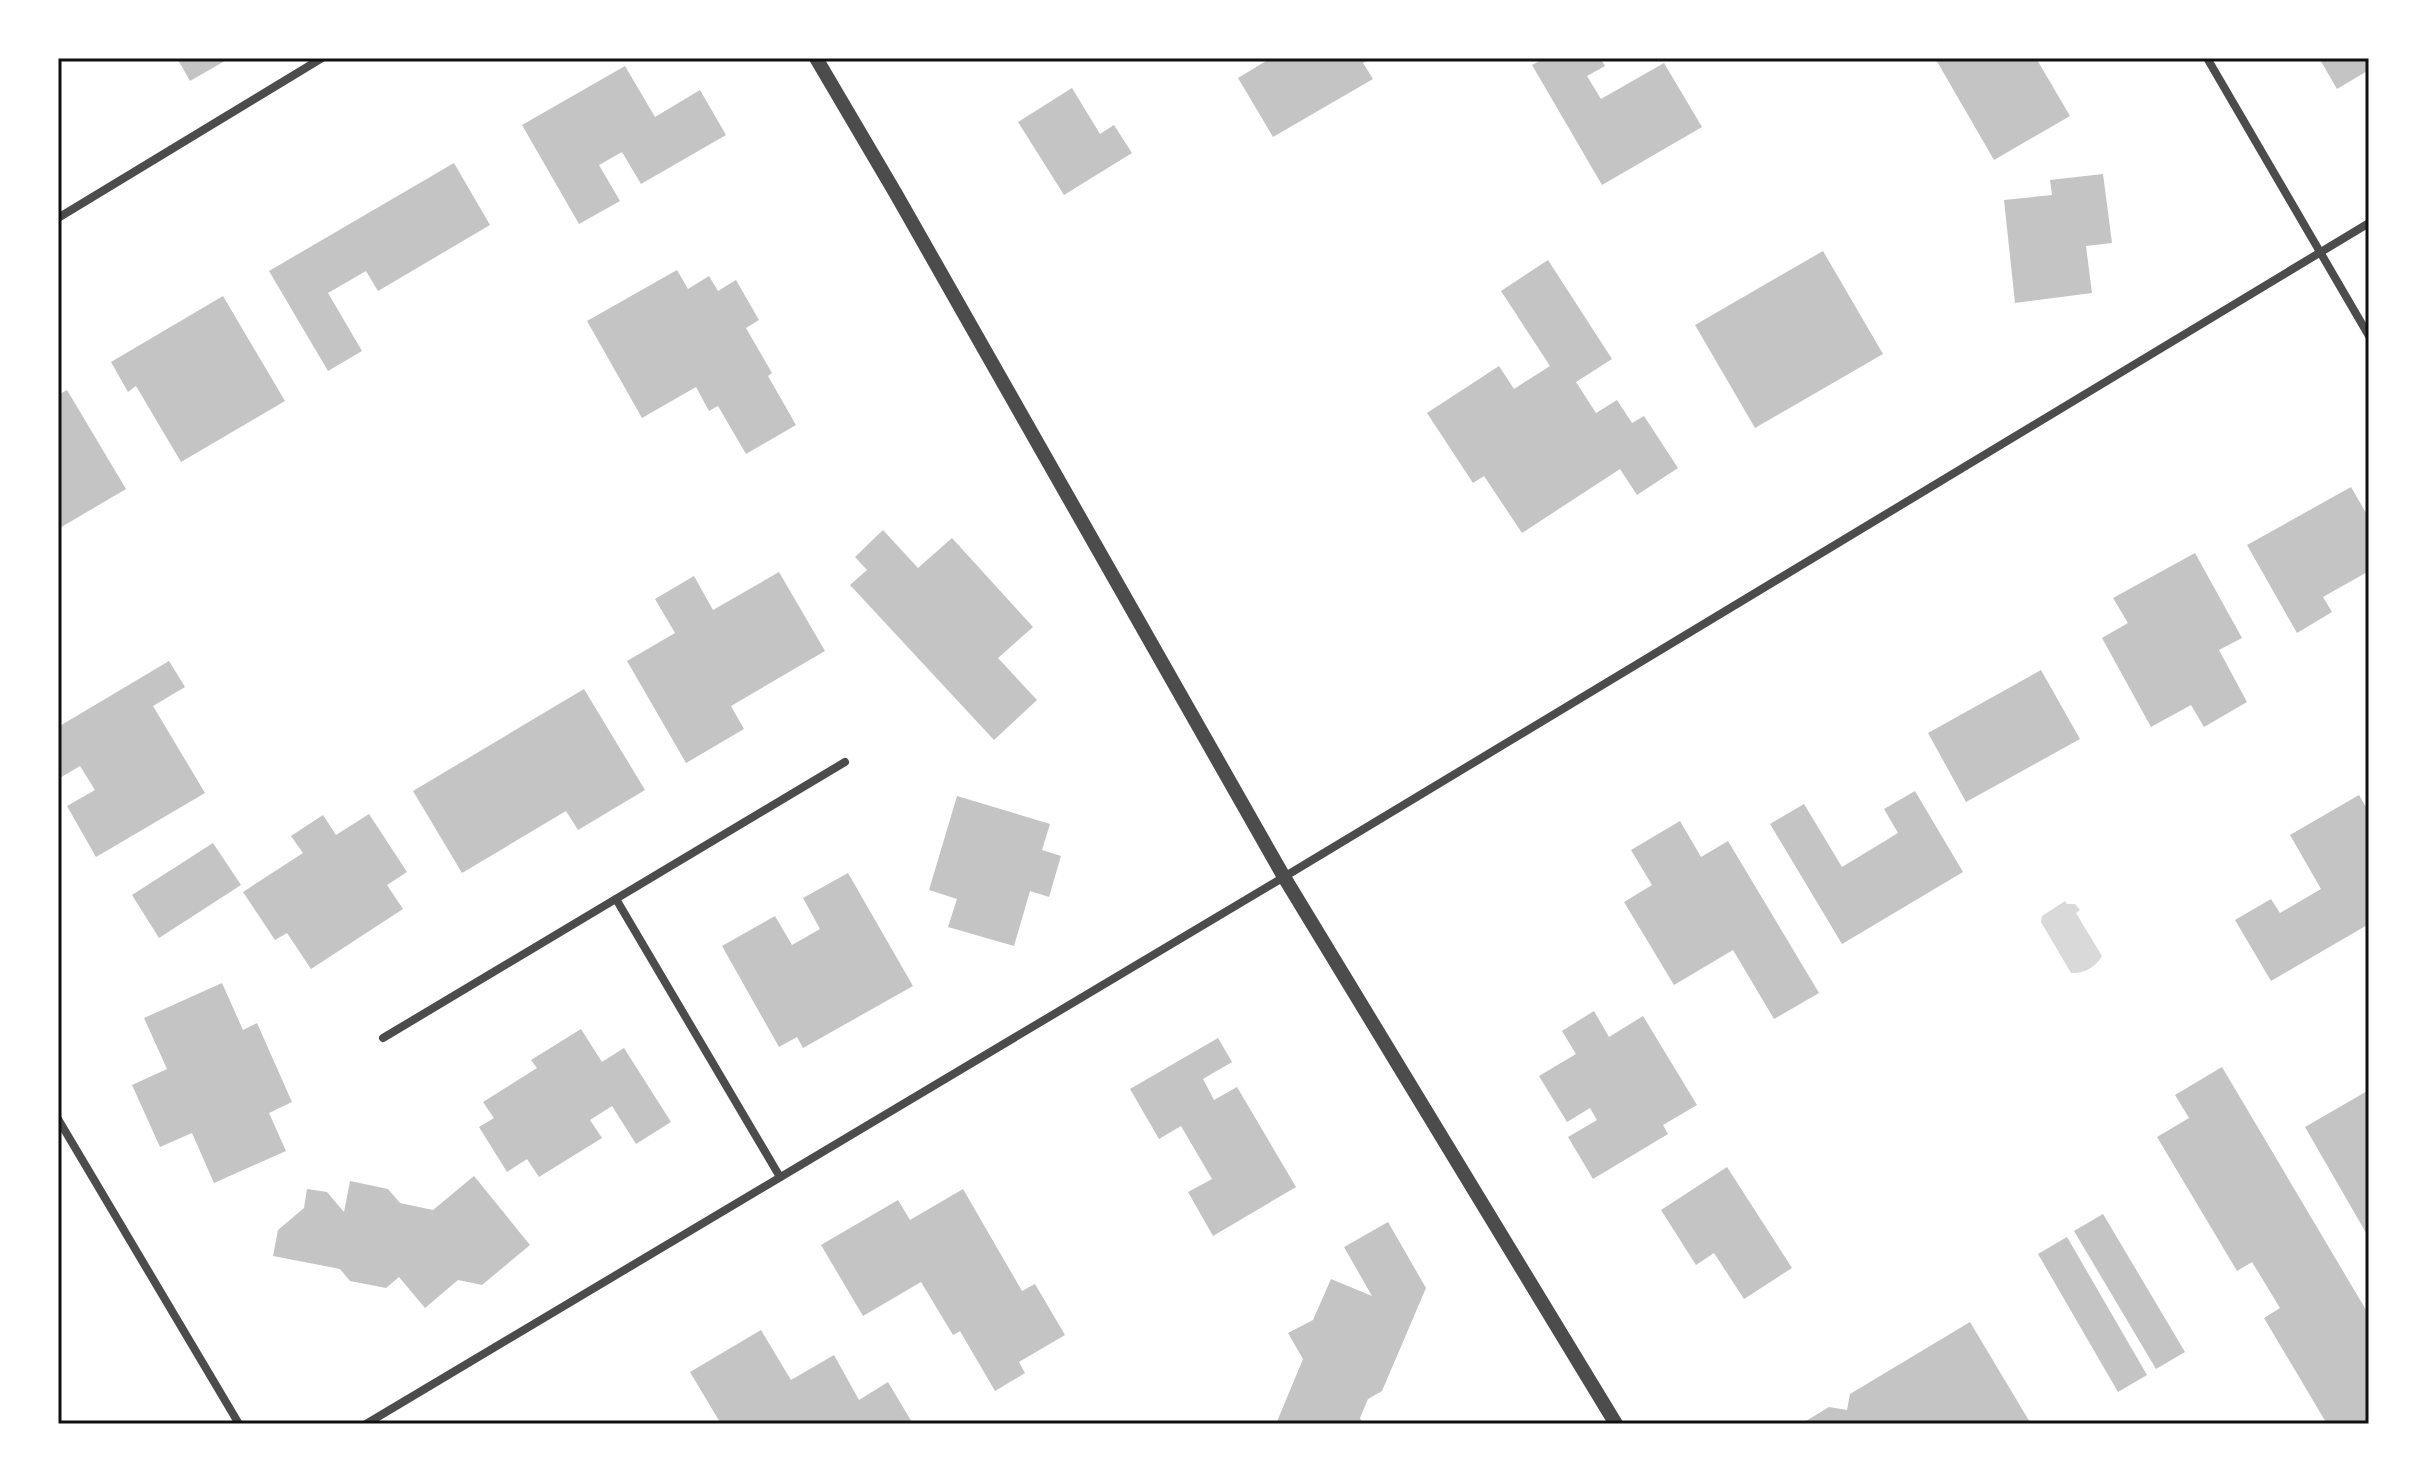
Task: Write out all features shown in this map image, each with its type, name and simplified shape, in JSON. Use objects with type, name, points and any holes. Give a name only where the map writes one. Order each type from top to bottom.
[{"type":"street","points":[[58,218],[322,58]]},
{"type":"street","points":[[816,58],[904,207],[1284,877],[1616,1424]]},
{"type":"street","points":[[2207,58],[2369,336]]},
{"type":"street","points":[[366,1424],[1284,877],[2369,223]]},
{"type":"street","points":[[383,1038],[845,762]]},
{"type":"street","points":[[616,899],[780,1177]]},
{"type":"street","points":[[58,1119],[239,1424]]},
{"type":"shaded area","points":[[2065,901],[2075,904],[2080,910],[2076,913],[2102,956],[2093,966],[2080,972],[2071,973],[2041,922],[2042,916]]},
{"type":"building","points":[[177,58],[230,58],[190,81]]},
{"type":"building","points":[[1271,58],[1372,58],[1363,63],[1373,79],[1273,137],[1238,78]]},
{"type":"building","points":[[1545,58],[1600,58],[1605,66],[1587,76],[1601,99],[1664,63],[1702,127],[1602,185],[1532,65]]},
{"type":"building","points":[[1935,58],[2036,58],[2070,116],[1994,160]]},
{"type":"building","points":[[2319,58],[2369,58],[2369,70],[2337,89]]},
{"type":"building","points":[[625,66],[655,117],[700,90],[726,135],[641,184],[622,152],[599,165],[620,201],[579,224],[522,125]]},
{"type":"building","points":[[1072,88],[1100,134],[1114,125],[1132,153],[1064,195],[1018,122]]},
{"type":"building","points":[[454,163],[490,225],[378,291],[366,271],[328,293],[362,351],[328,371],[269,271]]},
{"type":"building","points":[[2103,174],[2112,243],[2086,246],[2092,293],[2015,303],[2004,200],[2052,195],[2050,180]]},
{"type":"building","points":[[1823,251],[1883,354],[1755,428],[1695,325]]},
{"type":"building","points":[[1548,260],[1612,359],[1576,382],[1596,413],[1617,400],[1632,423],[1644,416],[1678,468],[1637,495],[1620,469],[1522,533],[1484,476],[1473,483],[1427,413],[1499,366],[1514,389],[1550,366],[1501,291]]},
{"type":"building","points":[[677,270],[688,289],[709,276],[718,291],[736,280],[759,320],[746,328],[772,373],[768,376],[796,425],[746,454],[718,406],[709,411],[696,387],[642,418],[587,321]]},
{"type":"building","points":[[223,296],[285,401],[181,462],[136,386],[128,392],[111,362]]},
{"type":"building","points":[[67,390],[126,489],[58,529],[58,395]]},
{"type":"building","points":[[2351,487],[2369,518],[2369,571],[2323,597],[2332,612],[2297,633],[2247,545]]},
{"type":"building","points":[[883,530],[918,568],[952,538],[1033,627],[998,658],[1037,700],[994,740],[850,585],[867,570],[855,557]]},
{"type":"building","points":[[2195,553],[2242,638],[2219,650],[2247,702],[2204,727],[2191,705],[2151,727],[2102,638],[2128,623],[2113,598]]},
{"type":"building","points":[[779,572],[825,651],[731,706],[744,729],[686,763],[627,661],[675,633],[655,599],[694,576],[713,610]]},
{"type":"building","points":[[169,661],[185,687],[153,706],[205,793],[96,857],[67,806],[95,790],[80,766],[58,779],[58,727]]},
{"type":"building","points":[[2041,670],[2080,739],[1966,802],[1928,733]]},
{"type":"building","points":[[584,689],[645,790],[578,830],[566,811],[462,873],[413,791]]},
{"type":"building","points":[[1915,791],[1963,872],[1842,944],[1770,824],[1804,804],[1842,867],[1898,833],[1884,809]]},
{"type":"building","points":[[2359,795],[2369,812],[2369,924],[2271,981],[2235,920],[2271,899],[2280,913],[2321,889],[2290,835]]},
{"type":"building","points":[[957,796],[1050,824],[1042,850],[1061,856],[1049,897],[1030,891],[1014,946],[948,927],[957,899],[929,890]]},
{"type":"building","points":[[369,814],[407,872],[387,885],[403,909],[311,969],[287,933],[275,940],[243,892],[303,853],[291,836],[323,815],[336,835]]},
{"type":"building","points":[[1680,821],[1701,857],[1728,841],[1819,993],[1774,1019],[1733,950],[1674,985],[1624,902],[1652,885],[1631,850]]},
{"type":"building","points":[[213,843],[241,885],[159,938],[132,895]]},
{"type":"building","points":[[848,873],[913,986],[803,1048],[797,1037],[779,1047],[722,946],[775,916],[792,945],[820,929],[803,898]]},
{"type":"building","points":[[222,983],[243,1030],[257,1023],[292,1102],[269,1113],[286,1151],[214,1183],[192,1133],[160,1147],[132,1085],[167,1069],[144,1018]]},
{"type":"building","points":[[1594,1011],[1609,1037],[1643,1016],[1697,1105],[1663,1125],[1668,1134],[1593,1179],[1568,1137],[1597,1120],[1590,1108],[1567,1122],[1539,1076],[1576,1054],[1562,1031]]},
{"type":"building","points":[[581,1029],[602,1062],[624,1048],[671,1122],[636,1144],[612,1106],[590,1120],[602,1138],[539,1177],[527,1159],[507,1172],[479,1127],[494,1118],[483,1102],[537,1068],[531,1060]]},
{"type":"building","points":[[1218,1038],[1232,1062],[1203,1079],[1214,1100],[1237,1087],[1296,1187],[1213,1236],[1188,1192],[1212,1179],[1181,1126],[1159,1139],[1130,1089]]},
{"type":"building","points":[[2222,1067],[2369,1315],[2369,1424],[2327,1424],[2264,1318],[2280,1308],[2252,1262],[2237,1271],[2157,1137],[2189,1118],[2175,1095]]},
{"type":"building","points":[[2369,1090],[2369,1238],[2305,1127]]},
{"type":"building","points":[[1727,1167],[1792,1268],[1744,1299],[1714,1253],[1696,1265],[1661,1210]]},
{"type":"building","points":[[474,1176],[530,1245],[482,1285],[458,1280],[425,1308],[399,1277],[386,1288],[350,1281],[340,1269],[273,1256],[278,1230],[304,1208],[307,1189],[327,1192],[344,1212],[350,1181],[388,1189],[400,1203],[433,1210]]},
{"type":"building","points":[[963,1189],[1022,1291],[1035,1284],[1065,1335],[1019,1362],[1025,1373],[995,1391],[960,1331],[953,1335],[921,1282],[863,1316],[821,1245],[898,1200],[910,1220]]},
{"type":"building","points":[[2103,1214],[2185,1352],[2156,1369],[2074,1231]]},
{"type":"building","points":[[1388,1222],[1426,1288],[1382,1391],[1368,1399],[1360,1418],[1363,1424],[1276,1424],[1303,1359],[1288,1333],[1313,1320],[1331,1279],[1372,1296],[1344,1247]]},
{"type":"building","points":[[2067,1237],[2147,1375],[2118,1392],[2038,1254]]},
{"type":"building","points":[[1970,1322],[2031,1424],[1801,1424],[1829,1407],[1847,1410],[1850,1394]]},
{"type":"building","points":[[761,1330],[791,1380],[834,1355],[859,1400],[888,1382],[913,1424],[738,1424],[736,1421],[721,1424],[690,1372]]}]
